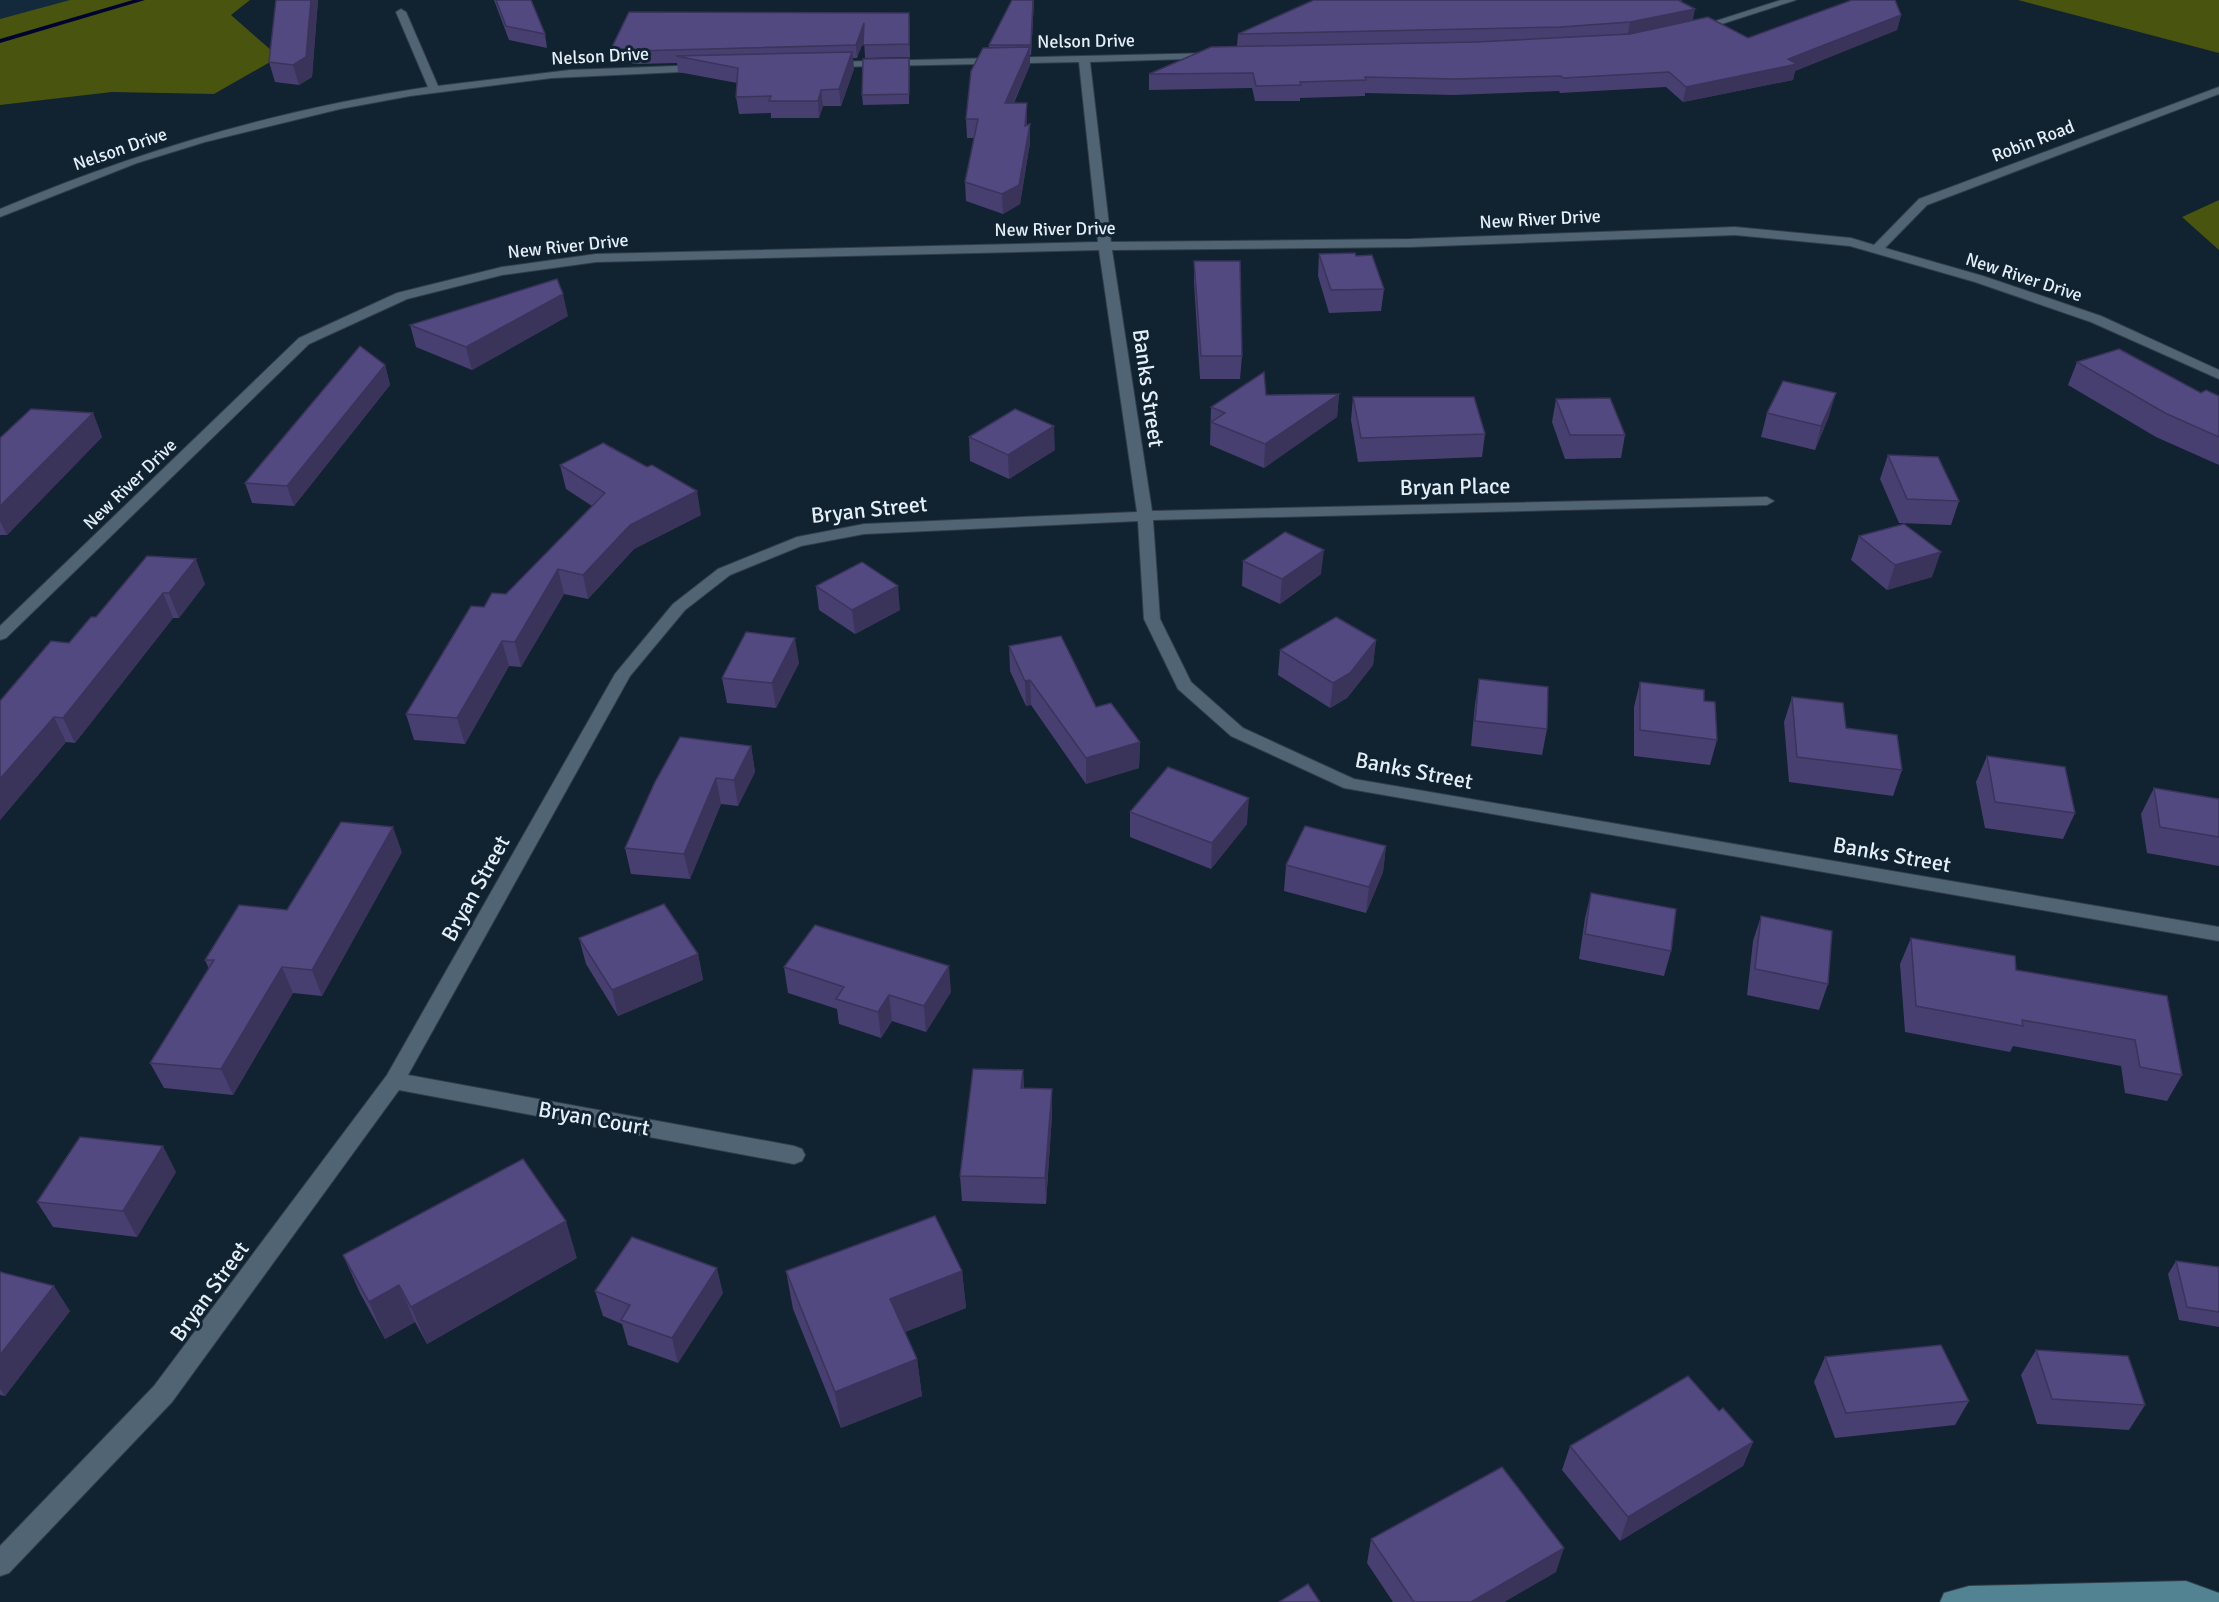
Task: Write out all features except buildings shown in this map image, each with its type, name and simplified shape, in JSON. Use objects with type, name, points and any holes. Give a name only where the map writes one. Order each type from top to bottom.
[{"type":"street","points":[[1685,31],[1715,25],[1791,0]]},
{"type":"street","points":[[401,12],[434,90]]},
{"type":"street","name":"Nelson Drive","points":[[816,64],[1226,55]]},
{"type":"street","name":"Banks Street","points":[[1084,58],[1105,246],[1145,516],[1152,619],[1184,685],[1237,732],[1350,784],[2219,934]]},
{"type":"street","name":"Nelson Drive","points":[[0,213],[42,194],[156,152],[324,108],[434,90],[553,75],[712,68]]},
{"type":"street","name":"Robin Road","points":[[1876,250],[1923,202],[2219,90]]},
{"type":"street","name":"New River Drive","points":[[0,635],[304,341],[402,296],[502,271],[596,258],[1105,246],[1410,243],[1735,231],[1851,242],[1979,279],[2096,320],[2219,375]]},
{"type":"street","name":"Bryan Place","points":[[1145,516],[1767,501]]},
{"type":"street","name":"Bryan Street","points":[[0,1563],[163,1394],[394,1081],[623,674],[679,607],[724,572],[797,542],[864,529],[1145,516]]},
{"type":"street","name":"Bryan Court","points":[[394,1081],[794,1155]]},
{"type":"street","points":[[1953,1602],[1969,1599],[2186,1594],[2210,1602]]},
{"type":"shaded area","points":[[0,0],[70,0],[0,19]]},
{"type":"green space","points":[[70,0],[250,0],[231,15],[279,57],[214,94],[112,92],[0,105],[0,19]]},
{"type":"green space","points":[[2018,0],[2219,0],[2219,53]]},
{"type":"green space","points":[[2219,200],[2219,250],[2182,217]]},
{"type":"waterway","points":[[0,41],[141,0]]}]
